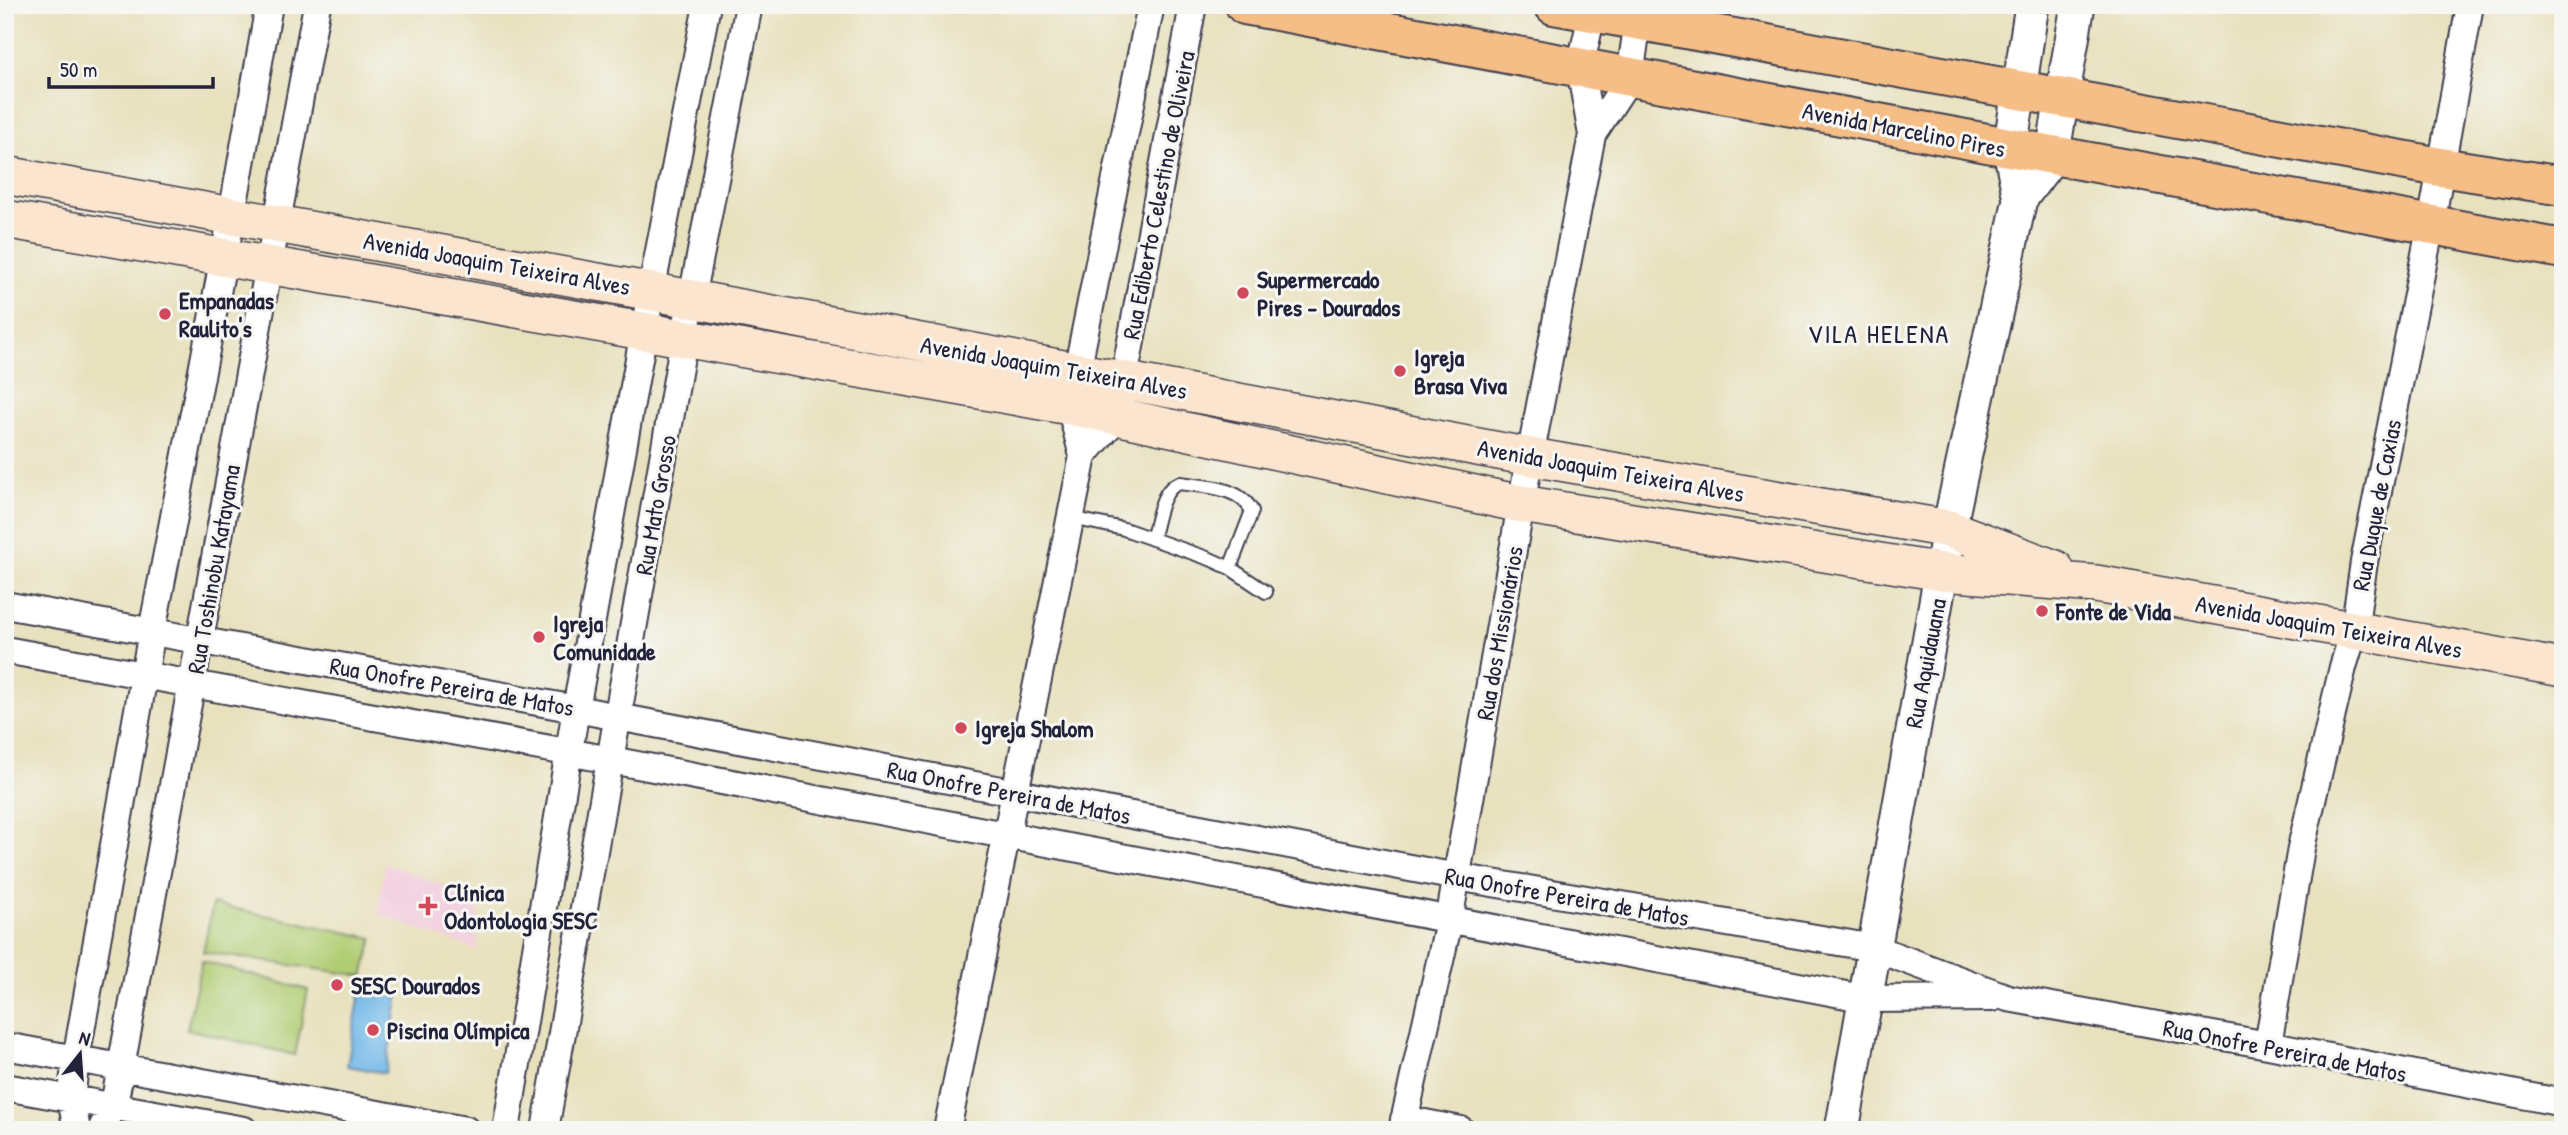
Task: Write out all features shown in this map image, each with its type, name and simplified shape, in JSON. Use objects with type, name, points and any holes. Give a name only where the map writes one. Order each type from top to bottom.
[{"type":"main road","name":"Avenida Marcelino Pires","points":[[1245,5],[2052,157],[2224,185],[2563,249]]},
{"type":"main road","points":[[1553,5],[1639,13],[2018,90],[2563,187]]},
{"type":"main road","name":"Avenida Joaquim Teixeira Alves","points":[[5,175],[692,299],[1073,389],[1117,417],[1521,504],[1942,572],[2096,584],[2563,668]]},
{"type":"main road","name":"Avenida Joaquim Teixeira Alves","points":[[5,219],[224,255],[684,339],[1073,389],[1124,379],[1531,457],[1949,529],[2096,584]]},
{"type":"street","name":"Rua Toshinobu Katayama","points":[[77,1130],[71,1099],[76,1059],[152,631],[232,215],[269,5]]},
{"type":"street","name":"Rua Toshinobu Katayama","points":[[101,1130],[114,1105],[317,5]]},
{"type":"street","name":"Rua Mato Grosso","points":[[506,1130],[576,709],[651,292],[707,5]]},
{"type":"street","name":"Rua Mato Grosso","points":[[545,1130],[684,339],[749,5]]},
{"type":"street","name":"Rua Ediberto Celestino de Oliveira","points":[[947,1130],[1083,456],[1073,389],[1151,5]]},
{"type":"street","name":"Rua Ediberto Celestino de Oliveira","points":[[1117,417],[1194,5]]},
{"type":"street","name":"Rua Aquidauana","points":[[1842,1130],[1949,529],[2020,199],[2010,149],[2032,5]]},
{"type":"street","name":"Rua Aquidauana","points":[[2020,199],[2052,157],[2078,5]]},
{"type":"street","name":"Rua Duque de Caxias","points":[[2268,1045],[2301,848],[2343,667],[2354,631],[2364,562],[2431,224],[2470,5]]},
{"type":"street","name":"Rua dos Missionários","points":[[1403,1125],[1449,921],[1521,504],[1592,135],[1580,68],[1594,9]]},
{"type":"street","name":"Rua dos Missionários","points":[[1592,135],[1630,77],[1639,13]]},
{"type":"street","points":[[1083,456],[1117,417]]},
{"type":"street","name":"Rua Onofre Pereira de Matos","points":[[5,605],[576,709],[1457,877],[1874,948],[2008,998],[2268,1045],[2563,1103]]},
{"type":"street","name":"Rua Onofre Pereira de Matos","points":[[5,650],[570,752],[1867,999],[2008,998]]},
{"type":"street","points":[[302,703],[310,660]]},
{"type":"street","points":[[5,1046],[466,1130]]},
{"type":"street","points":[[5,1087],[244,1130]]},
{"type":"street","points":[[1403,1125],[1461,1130]]},
{"type":"lane","points":[[1153,539],[1166,493],[1172,485],[1180,482],[1235,493],[1247,500],[1252,511],[1230,568]]},
{"type":"lane","points":[[1071,518],[1124,529],[1230,568],[1266,592]]},
{"type":"shaded area","name":"Clínica Odontologia SESC","points":[[385,863],[478,899],[477,950],[378,914]]},
{"type":"green space","points":[[213,904],[373,938],[363,976],[203,952]]},
{"type":"green space","points":[[202,961],[308,990],[295,1055],[187,1029]]},
{"type":"water","name":"Piscina Olímpica","points":[[361,988],[399,995],[385,1073],[347,1066]]},
{"type":"place","name":"Supermercado Pires - Dourados","points":[[1243,293]]},
{"type":"place","name":"Empanadas Raulito's","points":[[165,314]]},
{"type":"place","name":"Igreja Brasa Viva","points":[[1400,371]]},
{"type":"place","name":"Fonte de Vida","points":[[2042,611]]},
{"type":"place","name":"Igreja Comunidade","points":[[539,637]]},
{"type":"place","name":"Igreja Shalom","points":[[961,728]]},
{"type":"place","name":"Clínica Odontologia SESC","points":[[428,906]]},
{"type":"place","name":"SESC Dourados","points":[[337,985]]},
{"type":"place","name":"Piscina Olímpica","points":[[373,1030]]},
{"type":"district","name":"VILA HELENA","points":[[1879,333]]}]
